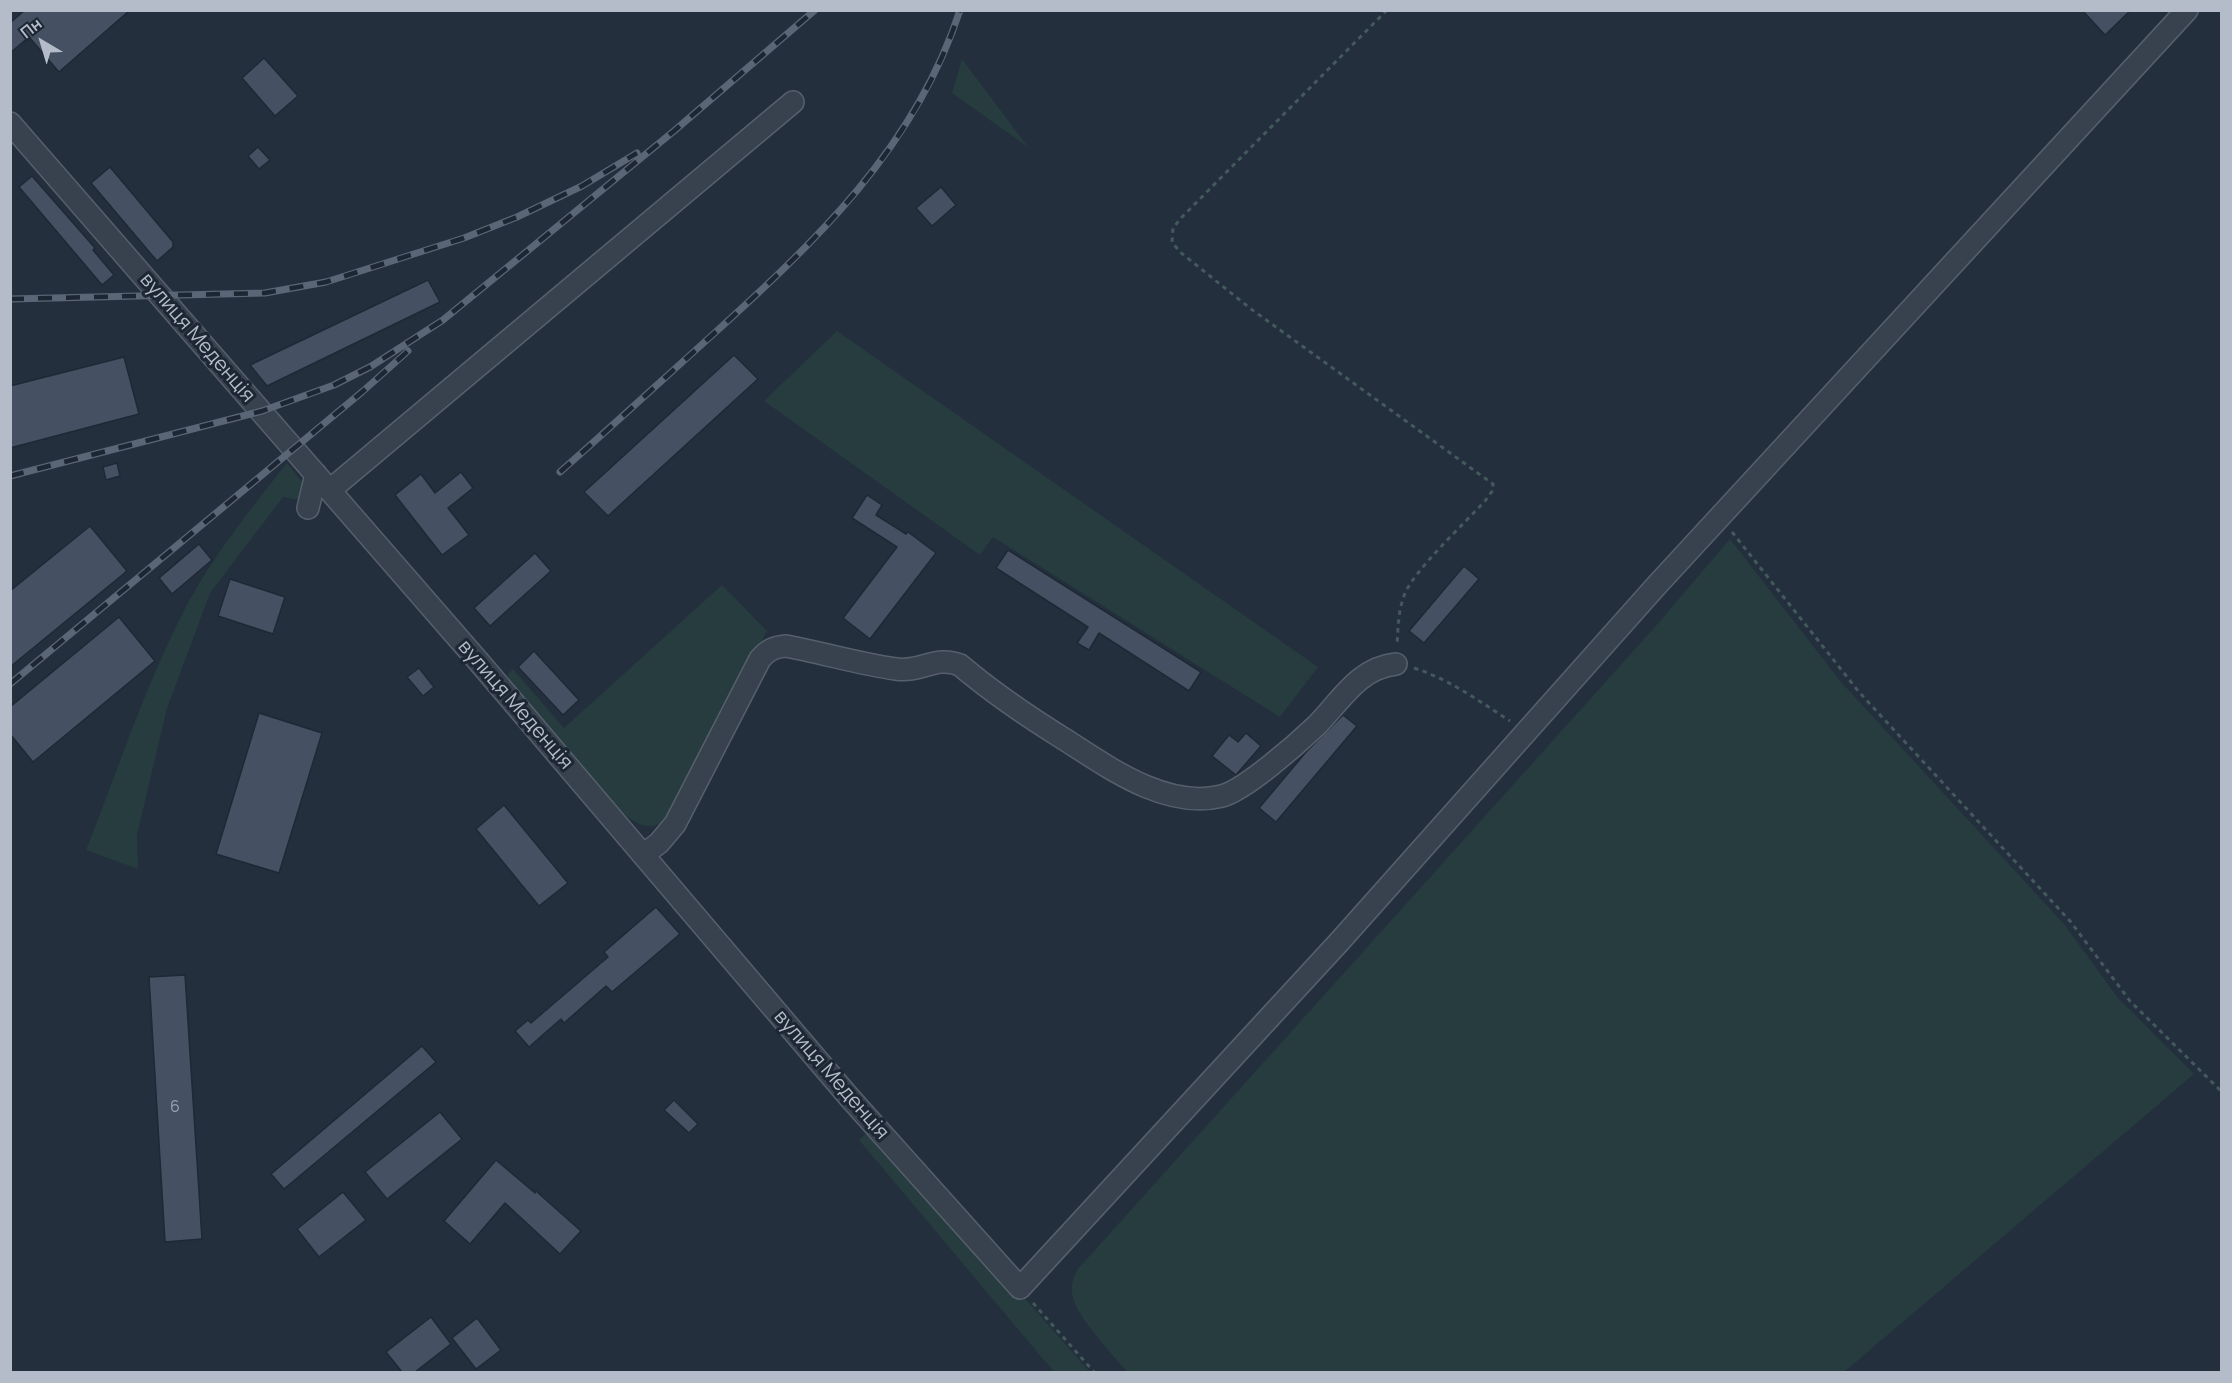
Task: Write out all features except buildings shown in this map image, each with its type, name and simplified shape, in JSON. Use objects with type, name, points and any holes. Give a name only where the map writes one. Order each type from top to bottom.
[{"type":"street","points":[[1020,1288],[1340,941],[1720,517],[2187,10]]},
{"type":"street","points":[[308,508],[323,482],[793,102]]},
{"type":"street","name":"вулиця Меденція","points":[[10,123],[323,482],[849,1097],[1020,1288]]},
{"type":"street","points":[[643,855],[659,843],[675,824],[760,659],[775,647],[786,646],[898,670],[909,670],[943,661],[952,662],[960,665],[1009,704],[1118,773],[1155,789],[1184,797],[1203,798],[1223,795],[1242,787],[1311,730],[1362,677],[1381,665],[1396,664]]},
{"type":"path","points":[[1387,10],[1182,217],[1173,228],[1172,242],[1180,252],[1251,309],[1493,484],[1493,490],[1485,501],[1418,574],[1405,593],[1399,612],[1396,664],[1433,674],[1451,683],[1527,732]]},
{"type":"path","points":[[1720,517],[1859,693],[2070,921],[2130,1001],[2222,1092]]},
{"type":"path","points":[[1020,1288],[1094,1372]]},
{"type":"green space","points":[[962,59],[1028,147],[952,93]]},
{"type":"green space","points":[[837,331],[1318,667],[1280,717],[993,537],[980,555],[764,401]]},
{"type":"green space","points":[[287,463],[303,483],[301,500],[283,497],[210,593],[167,708],[137,835],[138,869],[86,850],[147,693],[189,601],[223,547]]},
{"type":"green space","points":[[1730,539],[1841,682],[2064,924],[2118,998],[2194,1074],[1844,1372],[1127,1372],[1077,1309],[1072,1289],[1077,1270],[1654,628]]},
{"type":"green space","points":[[722,585],[767,631],[672,813],[659,824],[646,826],[639,824],[619,810],[509,684],[508,674],[513,669],[564,728]]},
{"type":"green space","points":[[873,1127],[1090,1372],[1054,1372],[859,1140]]},
{"type":"railway","points":[[10,476],[262,411],[334,385],[370,367],[443,320],[674,131],[815,10]]},
{"type":"railway","points":[[560,472],[786,266],[857,190],[917,107],[941,60],[960,10]]},
{"type":"railway","points":[[10,299],[265,293],[326,282],[464,238],[517,217],[582,186],[637,153]]},
{"type":"railway","points":[[10,684],[362,392],[408,351]]}]
